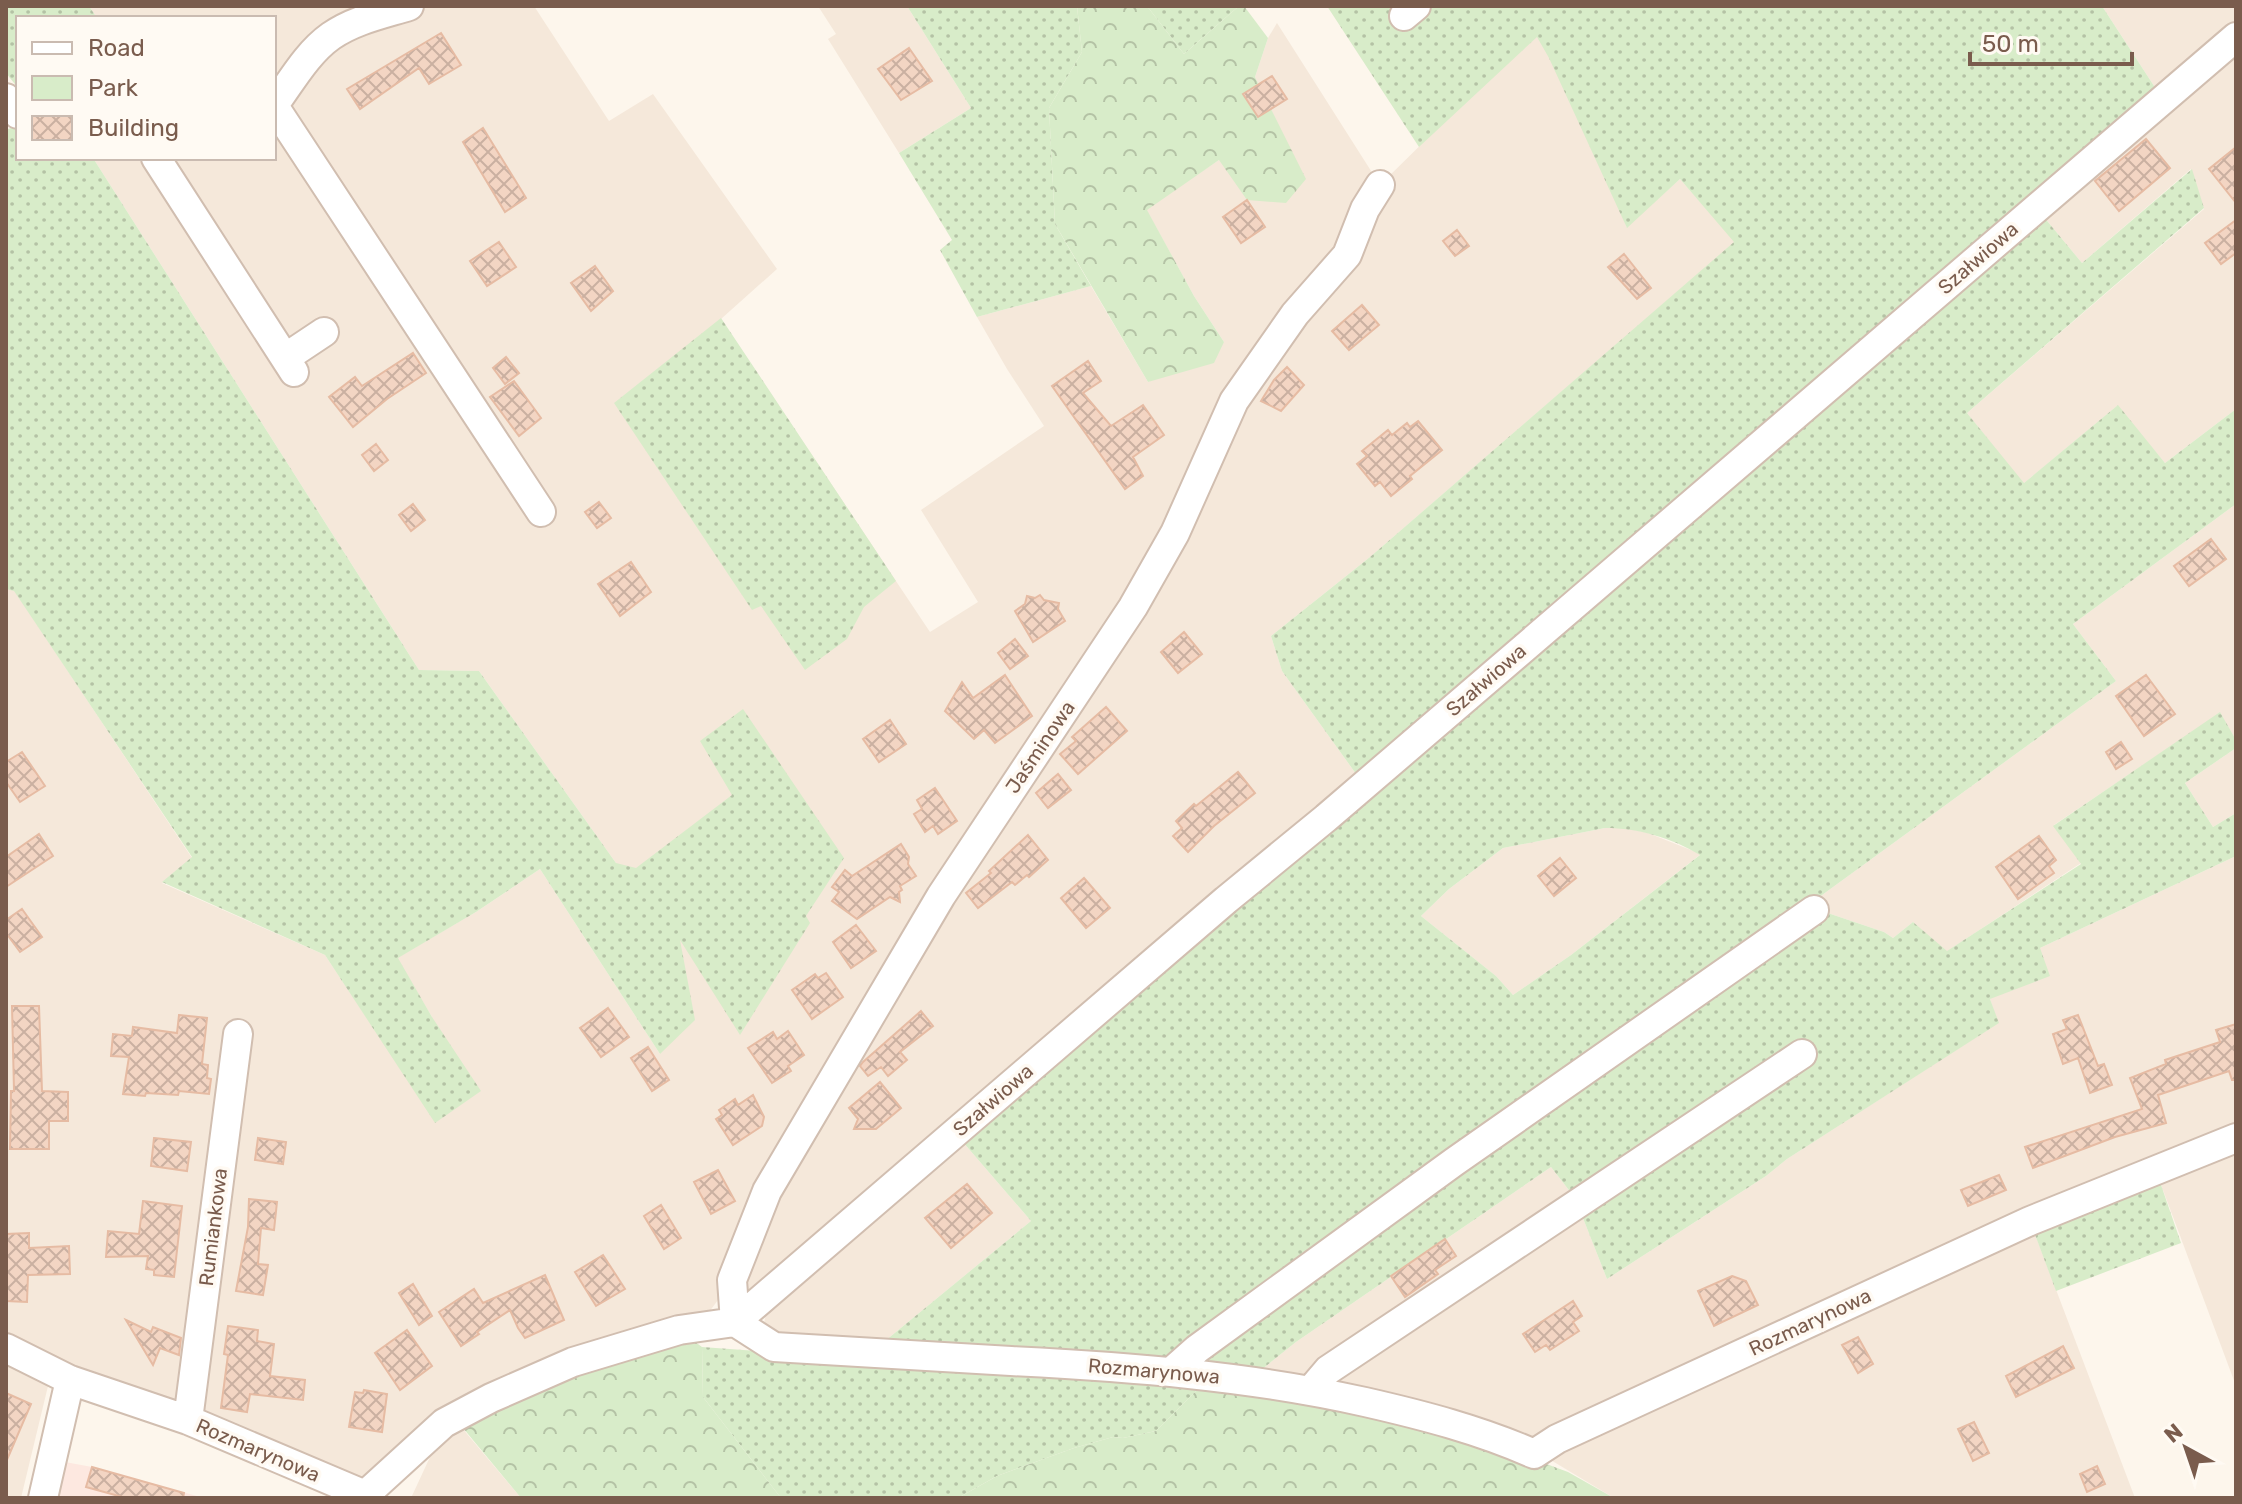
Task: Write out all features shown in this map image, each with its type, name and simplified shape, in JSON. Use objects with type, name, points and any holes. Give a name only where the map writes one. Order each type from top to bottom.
[{"type":"street","points":[[276,102],[312,54],[331,36],[365,19],[409,6]]},
{"type":"street","name":"Szałwiowa","points":[[735,1322],[2236,37]]},
{"type":"street","points":[[276,108],[541,512]]},
{"type":"street","points":[[157,160],[289,365],[324,332]]},
{"type":"street","name":"Jaśminowa","points":[[735,1322],[732,1280],[767,1191],[941,896],[1133,607],[1175,533],[1234,401],[1295,314],[1347,255],[1365,209],[1380,185]]},
{"type":"street","points":[[1171,1372],[1197,1349],[1454,1162],[1814,910]]},
{"type":"street","name":"Rumiankowa","points":[[188,1420],[238,1034]]},
{"type":"street","points":[[1311,1390],[1328,1370],[1802,1054]]},
{"type":"street","name":"Rozmarynowa","points":[[6,1348],[70,1380],[188,1420],[366,1497],[444,1423],[491,1398],[573,1362],[679,1330],[735,1322],[774,1347],[1116,1367],[1212,1375],[1311,1390],[1412,1413],[1534,1454],[1557,1439],[1963,1251],[2236,1138]]},
{"type":"street","points":[[43,1498],[70,1380]]},
{"type":"shaded area","points":[[89,6],[534,6],[609,121],[653,94],[777,269],[721,319],[930,632],[978,602],[921,510],[1044,426],[977,317],[1091,286],[1148,382],[1224,342],[1194,296],[1146,209],[1219,160],[1305,180],[1255,77],[1268,38],[1277,23],[1380,185],[1536,37],[1610,6],[1626,227],[1680,179],[1735,242],[1370,557],[1271,636],[1282,671],[1364,785],[735,1322],[732,1281],[698,1327],[491,1398],[365,1495],[296,1456],[55,1357],[21,1498],[6,1498],[6,589],[14,590],[192,858],[162,883],[325,955],[436,1122],[432,1017],[397,958],[476,912],[540,869],[660,1054],[616,863],[479,671],[419,670],[94,160],[276,160],[276,16],[96,16]]},
{"type":"shaded area","points":[[818,6],[907,6],[971,108],[899,153],[828,39],[836,34]]},
{"type":"shaded area","points":[[2102,6],[2236,6],[2236,21],[2156,89]]},
{"type":"shaded area","points":[[2236,39],[2236,409],[2165,463],[2117,406],[2023,484],[1967,413],[2204,209],[2191,169],[2082,263],[2043,216]]},
{"type":"shaded area","points":[[2236,504],[2236,740],[2220,713],[2054,825],[2081,863],[1946,952],[1913,922],[1893,938],[1884,932],[1807,906],[2116,681],[2073,624]]},
{"type":"shaded area","points":[[2236,748],[2236,813],[2213,827],[2185,783]]},
{"type":"shaded area","points":[[1605,828],[1626,828],[1648,833],[1701,854],[1571,955],[1513,995],[1496,976],[1421,916],[1449,889],[1503,848]]},
{"type":"shaded area","points":[[2236,856],[2236,1138],[2030,1221],[2135,1498],[1614,1498],[1529,1447],[1261,1370],[1296,1342],[1551,1167],[1575,1198],[1607,1279],[1998,1023],[1990,999],[2040,948]]},
{"type":"shaded area","points":[[962,1141],[1031,1221],[885,1341],[778,1337],[764,1323],[767,1310]]},
{"type":"shaded area","points":[[2236,1141],[2236,1386],[2160,1182]]},
{"type":"shaded area","points":[[462,1428],[521,1498],[411,1498],[430,1457],[444,1440]]},
{"type":"shaded area","points":[[65,1462],[92,1467],[204,1498],[57,1498]]},
{"type":"green space","points":[[6,6],[89,6],[96,16],[16,16],[16,86],[6,73]]},
{"type":"green space","points":[[907,6],[1077,6],[1082,52],[1049,108],[1055,224],[1091,286],[977,317],[940,250],[952,240],[899,153],[971,108]]},
{"type":"green space","points":[[1077,6],[1147,6],[1184,54],[1239,6],[1244,6],[1268,38],[1255,77],[1306,179],[1286,203],[1247,200],[1219,160],[1147,210],[1194,296],[1224,342],[1214,363],[1148,382],[1055,224],[1049,108],[1082,52]]},
{"type":"green space","points":[[1147,6],[1239,6],[1184,54]]},
{"type":"green space","points":[[1327,6],[2102,6],[2156,89],[2236,21],[2236,37],[2043,216],[2082,263],[2192,169],[2204,208],[1967,413],[2024,483],[2118,405],[2165,463],[2236,409],[2236,504],[2073,624],[2116,681],[1807,906],[1884,932],[1893,938],[1913,922],[1947,951],[2081,864],[2053,826],[2220,712],[2236,740],[2236,748],[2185,783],[2213,827],[2236,813],[2236,856],[2040,948],[2050,976],[1990,999],[1999,1023],[1607,1279],[1575,1198],[1551,1167],[1296,1342],[1261,1370],[885,1341],[1031,1221],[962,1141],[1364,785],[1282,671],[1271,636],[1370,557],[1734,242],[1680,179],[1627,228],[1537,37],[1419,147]],"holes":[[[1605,828],[1654,835],[1700,855],[1571,955],[1513,995],[1496,976],[1421,916],[1449,889],[1503,848]]]},
{"type":"green space","points":[[16,126],[16,160],[94,160],[419,670],[479,671],[616,863],[636,868],[732,795],[700,741],[743,709],[844,858],[806,916],[810,923],[740,1035],[680,940],[695,1020],[660,1054],[540,869],[476,912],[398,958],[481,1091],[435,1123],[325,955],[162,882],[192,857],[14,591],[6,589],[6,130]]},
{"type":"green space","points":[[721,318],[896,581],[864,607],[847,639],[805,670],[761,606],[752,610],[614,403]]},
{"type":"green space","points":[[2160,1182],[2181,1243],[2056,1291],[2030,1221]]},
{"type":"green space","points":[[679,1330],[702,1347],[703,1397],[781,1498],[521,1498],[463,1428],[457,1415]]},
{"type":"green space","points":[[702,1347],[1203,1384],[1156,1431],[1113,1437],[1074,1448],[997,1476],[958,1498],[781,1498],[703,1397]]},
{"type":"green space","points":[[1203,1384],[1294,1395],[1519,1454],[1568,1472],[1614,1498],[958,1498],[997,1476],[1074,1448],[1113,1437],[1156,1431]]},
{"type":"building","points":[[441,33],[461,65],[429,84],[419,68],[360,109],[347,89]]},
{"type":"building","points":[[909,48],[932,81],[901,100],[878,69]]},
{"type":"building","points":[[1272,76],[1287,99],[1258,117],[1243,94]]},
{"type":"building","points":[[483,128],[526,198],[505,212],[463,142]]},
{"type":"building","points":[[2146,139],[2170,168],[2119,211],[2095,181]]},
{"type":"building","points":[[2236,147],[2236,203],[2209,169]]},
{"type":"building","points":[[1247,200],[1265,227],[1241,243],[1223,217]]},
{"type":"building","points":[[2236,220],[2236,253],[2221,264],[2205,243]]},
{"type":"building","points":[[1457,230],[1469,246],[1455,256],[1443,241]]},
{"type":"building","points":[[499,242],[516,267],[487,286],[470,261]]},
{"type":"building","points":[[1624,254],[1651,288],[1637,299],[1608,267]]},
{"type":"building","points":[[595,266],[613,291],[591,311],[571,283]]},
{"type":"building","points":[[1362,305],[1379,325],[1349,350],[1332,331]]},
{"type":"building","points":[[413,353],[426,373],[353,427],[329,397],[355,377],[362,386]]},
{"type":"building","points":[[506,357],[519,373],[505,384],[493,368]]},
{"type":"building","points":[[1088,361],[1101,381],[1083,393],[1111,426],[1143,405],[1164,435],[1133,457],[1143,476],[1125,489],[1052,386]]},
{"type":"building","points":[[1287,367],[1304,385],[1281,411],[1261,401],[1274,380]]},
{"type":"building","points":[[514,381],[541,418],[519,436],[490,397]]},
{"type":"building","points":[[1418,421],[1442,450],[1391,496],[1380,482],[1375,486],[1357,464],[1367,456],[1362,451],[1388,430],[1392,435],[1407,423],[1410,427]]},
{"type":"building","points":[[376,444],[388,460],[374,471],[362,455]]},
{"type":"building","points":[[599,502],[611,518],[597,528],[585,512]]},
{"type":"building","points":[[413,504],[425,520],[411,531],[399,515]]},
{"type":"building","points":[[2211,539],[2226,559],[2189,586],[2174,566]]},
{"type":"building","points":[[631,562],[651,592],[620,616],[598,584]]},
{"type":"building","points":[[1040,595],[1044,600],[1059,603],[1058,609],[1065,621],[1033,642],[1015,611],[1025,604],[1027,596],[1035,598]]},
{"type":"building","points":[[1184,632],[1202,654],[1178,673],[1161,652]]},
{"type":"building","points":[[1015,639],[1028,656],[1010,669],[998,653]]},
{"type":"building","points":[[1005,675],[1032,716],[995,743],[984,730],[974,739],[945,711],[962,682],[973,698]]},
{"type":"building","points":[[2146,675],[2175,714],[2144,736],[2116,696]]},
{"type":"building","points":[[1106,707],[1127,731],[1078,774],[1060,754],[1076,741],[1072,737]]},
{"type":"building","points":[[890,720],[906,744],[879,762],[863,739]]},
{"type":"building","points":[[2121,742],[2132,759],[2116,769],[2106,752]]},
{"type":"building","points":[[22,752],[45,786],[20,802],[6,782],[6,762]]},
{"type":"building","points":[[1238,772],[1255,793],[1188,852],[1173,836],[1182,828],[1176,821]]},
{"type":"building","points":[[1058,774],[1071,790],[1048,808],[1036,793]]},
{"type":"building","points":[[935,788],[957,821],[938,834],[933,826],[925,832],[914,814],[922,809],[917,800]]},
{"type":"building","points":[[39,834],[53,856],[6,887],[6,857]]},
{"type":"building","points":[[1028,835],[1048,860],[1029,877],[1027,875],[1015,885],[1012,882],[978,908],[966,893],[991,873],[989,871]]},
{"type":"building","points":[[2039,836],[2056,860],[2049,866],[2054,873],[2018,899],[1996,867]]},
{"type":"building","points":[[901,844],[916,876],[900,886],[900,902],[890,897],[857,919],[832,901],[839,892],[832,887],[845,870],[852,876]]},
{"type":"building","points":[[1560,858],[1576,878],[1554,896],[1538,876]]},
{"type":"building","points":[[1084,878],[1110,908],[1086,928],[1061,898]]},
{"type":"building","points":[[22,909],[42,937],[20,952],[6,933],[6,920]]},
{"type":"building","points":[[856,925],[876,951],[851,968],[833,942]]},
{"type":"building","points":[[826,973],[843,997],[812,1019],[792,990],[815,974],[818,978]]},
{"type":"building","points":[[12,1006],[39,1006],[42,1091],[68,1092],[68,1121],[49,1121],[49,1149],[10,1149],[11,1091],[14,1091]]},
{"type":"building","points":[[608,1008],[629,1037],[601,1057],[580,1028]]},
{"type":"building","points":[[921,1011],[933,1026],[900,1052],[907,1060],[888,1076],[881,1067],[868,1076],[860,1066],[863,1062]]},
{"type":"building","points":[[179,1015],[207,1018],[202,1064],[208,1065],[207,1078],[211,1079],[209,1094],[179,1091],[178,1095],[123,1094],[129,1057],[111,1056],[113,1034],[132,1036],[133,1027],[177,1033]]},
{"type":"building","points":[[2078,1015],[2098,1066],[2104,1064],[2112,1085],[2090,1093],[2078,1058],[2063,1064],[2053,1034],[2067,1029],[2063,1020]]},
{"type":"building","points":[[2236,1024],[2236,1080],[2232,1080],[2229,1071],[2158,1095],[2166,1123],[2115,1137],[2033,1168],[2025,1147],[2142,1109],[2130,1078],[2166,1064],[2165,1060],[2220,1042],[2216,1030]]},
{"type":"building","points":[[788,1031],[804,1055],[788,1066],[791,1071],[772,1083],[748,1048],[773,1032],[777,1039]]},
{"type":"building","points":[[648,1047],[669,1080],[652,1091],[631,1058]]},
{"type":"building","points":[[880,1082],[901,1108],[876,1129],[854,1129],[858,1119],[849,1108]]},
{"type":"building","points":[[753,1095],[764,1117],[762,1126],[733,1145],[716,1119],[722,1115],[719,1110],[735,1099],[738,1105]]},
{"type":"building","points":[[154,1138],[191,1142],[187,1171],[151,1166]]},
{"type":"building","points":[[258,1138],[286,1142],[283,1164],[255,1160]]},
{"type":"building","points":[[718,1170],[735,1201],[711,1214],[694,1182]]},
{"type":"building","points":[[1999,1175],[2006,1190],[1968,1206],[1961,1190]]},
{"type":"building","points":[[967,1184],[992,1213],[951,1248],[925,1218]]},
{"type":"building","points":[[249,1199],[277,1202],[274,1230],[261,1228],[258,1264],[268,1265],[263,1295],[236,1291],[248,1227]]},
{"type":"building","points":[[143,1201],[182,1206],[174,1277],[154,1275],[154,1270],[146,1269],[148,1256],[106,1257],[108,1231],[139,1234]]},
{"type":"building","points":[[661,1205],[681,1238],[664,1249],[644,1216]]},
{"type":"building","points":[[29,1233],[29,1248],[69,1246],[70,1274],[28,1275],[27,1302],[6,1301],[6,1234]]},
{"type":"building","points":[[1445,1239],[1456,1256],[1435,1270],[1438,1274],[1405,1297],[1391,1276]]},
{"type":"building","points":[[603,1255],[625,1289],[596,1306],[575,1272]]},
{"type":"building","points":[[545,1275],[564,1320],[525,1338],[510,1310],[461,1346],[439,1312],[474,1289],[483,1303]]},
{"type":"building","points":[[1732,1276],[1746,1281],[1758,1305],[1714,1326],[1698,1291]]},
{"type":"building","points":[[413,1284],[432,1316],[419,1325],[399,1293]]},
{"type":"building","points":[[1573,1301],[1582,1316],[1573,1322],[1579,1331],[1550,1350],[1546,1345],[1535,1352],[1523,1334]]},
{"type":"building","points":[[126,1320],[151,1332],[153,1327],[181,1338],[179,1355],[160,1348],[153,1365]]},
{"type":"building","points":[[228,1326],[258,1330],[257,1341],[274,1344],[270,1376],[305,1380],[303,1400],[250,1394],[247,1412],[221,1408],[228,1355],[224,1354]]},
{"type":"building","points":[[407,1330],[432,1366],[400,1390],[375,1353]]},
{"type":"building","points":[[1858,1337],[1873,1364],[1858,1373],[1842,1345]]},
{"type":"building","points":[[2063,1346],[2074,1368],[2016,1397],[2006,1376]]},
{"type":"building","points":[[364,1390],[387,1394],[382,1432],[349,1427],[355,1392],[363,1393]]},
{"type":"building","points":[[6,1393],[31,1404],[6,1462]]},
{"type":"building","points":[[1974,1422],[1989,1453],[1973,1461],[1958,1429]]},
{"type":"building","points":[[2097,1466],[2105,1484],[2087,1492],[2080,1474]]},
{"type":"building","points":[[92,1467],[184,1493],[183,1498],[126,1498],[86,1487]]}]
